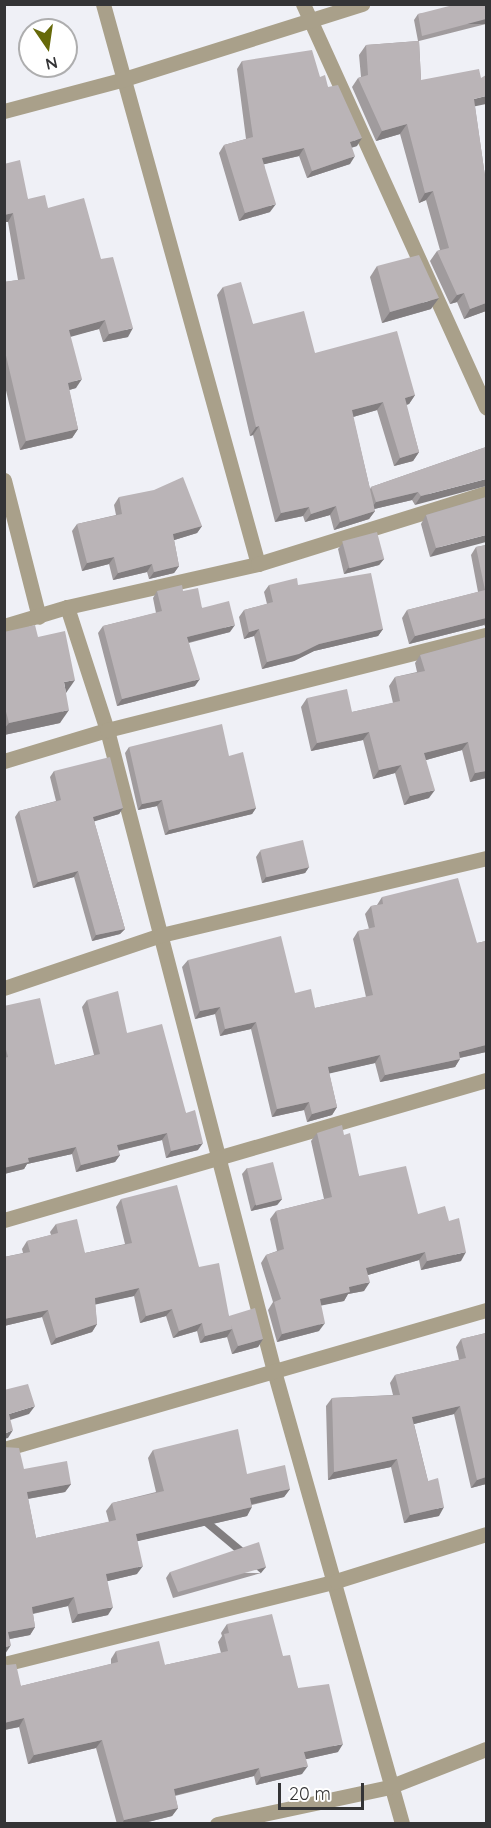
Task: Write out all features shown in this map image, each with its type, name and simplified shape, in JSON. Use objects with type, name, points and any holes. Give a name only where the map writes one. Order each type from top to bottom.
[{"type":"street","points":[[103,4],[121,80],[258,564]]},
{"type":"street","points":[[303,4],[486,406]]},
{"type":"street","points":[[4,111],[121,80],[311,23],[362,4]]},
{"type":"street","points":[[4,480],[39,617]]},
{"type":"street","points":[[4,626],[67,607],[258,564],[486,493]]},
{"type":"street","points":[[67,607],[107,730],[274,1371],[336,1581],[389,1787],[402,1824]]},
{"type":"street","points":[[4,761],[107,730],[486,635]]},
{"type":"street","points":[[4,988],[161,935],[486,858]]},
{"type":"street","points":[[4,1220],[219,1160],[486,1080]]},
{"type":"street","points":[[4,1449],[486,1310]]},
{"type":"street","points":[[4,1664],[336,1581],[486,1534]]},
{"type":"street","points":[[217,1824],[389,1787],[486,1749]]},
{"type":"building","points":[[457,4],[486,4],[486,19],[422,36],[418,14]]},
{"type":"building","points":[[419,41],[421,80],[479,69],[481,78],[486,75],[486,96],[474,99],[486,183],[486,303],[470,309],[464,293],[457,295],[437,251],[449,248],[433,191],[425,193],[407,124],[382,131],[358,78],[368,75],[366,45]]},
{"type":"building","points":[[312,50],[320,77],[325,75],[328,87],[338,85],[362,138],[350,142],[355,156],[312,171],[304,148],[262,158],[276,204],[245,213],[224,145],[253,137],[242,61]]},
{"type":"building","points":[[20,160],[28,199],[45,195],[48,208],[84,198],[101,259],[113,257],[133,328],[109,334],[105,320],[69,330],[82,379],[68,383],[78,429],[26,441],[4,347],[4,282],[25,279],[13,213],[4,215],[4,164]]},
{"type":"building","points":[[419,255],[439,298],[390,312],[377,266]]},
{"type":"building","points":[[241,282],[253,324],[304,311],[315,353],[397,331],[415,395],[405,398],[419,452],[400,458],[383,402],[352,410],[375,511],[340,522],[336,506],[311,514],[309,507],[281,513],[259,426],[256,427],[223,287]]},
{"type":"building","points":[[486,447],[486,479],[421,496],[418,492],[376,502],[371,487]]},
{"type":"building","points":[[183,477],[202,526],[173,534],[179,566],[154,572],[152,564],[118,573],[114,557],[87,563],[77,524],[122,514],[119,497],[154,490]]},
{"type":"building","points":[[486,497],[486,535],[436,548],[426,515]]},
{"type":"building","points":[[377,532],[384,559],[349,568],[342,541]]},
{"type":"building","points":[[486,545],[486,618],[415,636],[407,610],[485,590],[476,547]]},
{"type":"building","points":[[371,573],[383,629],[319,644],[299,654],[267,662],[259,629],[249,632],[244,610],[273,602],[269,585],[297,578],[298,585]]},
{"type":"building","points":[[182,585],[183,591],[198,588],[202,608],[229,601],[235,625],[187,637],[200,679],[122,699],[103,626],[162,611],[157,591]]},
{"type":"building","points":[[35,625],[38,637],[65,631],[75,680],[64,682],[69,710],[9,723],[4,704],[4,632]]},
{"type":"building","points":[[486,637],[486,771],[475,773],[468,742],[424,753],[435,790],[410,796],[401,765],[379,770],[369,732],[317,743],[307,698],[347,689],[352,712],[400,701],[395,677],[425,671],[420,655]]},
{"type":"building","points":[[222,724],[229,756],[243,752],[256,808],[169,830],[162,800],[142,804],[129,747]]},
{"type":"building","points":[[110,757],[123,808],[93,817],[125,929],[96,935],[78,871],[38,882],[19,811],[61,800],[54,771]]},
{"type":"building","points":[[303,840],[309,867],[266,877],[260,850]]},
{"type":"building","points":[[458,878],[477,943],[486,941],[486,1045],[459,1052],[460,1059],[385,1075],[380,1055],[328,1067],[337,1107],[312,1114],[309,1102],[277,1109],[256,1022],[225,1029],[220,1007],[200,1011],[188,960],[281,936],[295,993],[311,989],[315,1008],[373,995],[358,931],[375,927],[371,906],[383,904],[382,897]]},
{"type":"building","points":[[118,991],[127,1033],[162,1024],[186,1113],[195,1110],[203,1143],[171,1151],[167,1133],[117,1145],[120,1155],[81,1165],[76,1147],[28,1158],[29,1162],[4,1168],[4,1058],[8,1057],[4,1042],[4,1006],[40,998],[55,1065],[100,1054],[87,1000]]},
{"type":"building","points":[[342,1125],[344,1135],[350,1133],[359,1176],[406,1166],[418,1214],[445,1206],[449,1221],[459,1218],[466,1252],[427,1261],[425,1252],[366,1268],[370,1282],[349,1287],[350,1292],[320,1299],[325,1323],[282,1334],[274,1302],[281,1299],[266,1255],[284,1249],[276,1211],[332,1197],[317,1133]]},
{"type":"building","points":[[273,1162],[282,1199],[256,1205],[247,1169]]},
{"type":"building","points":[[177,1185],[199,1267],[219,1263],[229,1316],[255,1308],[263,1339],[238,1346],[231,1325],[232,1329],[205,1336],[202,1323],[179,1331],[172,1309],[146,1316],[139,1288],[95,1298],[97,1324],[56,1338],[48,1310],[4,1319],[4,1257],[30,1252],[27,1241],[58,1233],[56,1224],[77,1219],[85,1253],[132,1243],[121,1199]]},
{"type":"building","points":[[486,1333],[486,1477],[477,1480],[460,1406],[412,1417],[428,1481],[438,1478],[444,1507],[410,1515],[397,1459],[334,1472],[332,1398],[400,1395],[395,1375],[466,1358],[461,1339]]},
{"type":"building","points":[[28,1384],[35,1406],[9,1414],[13,1430],[4,1434],[4,1390]]},
{"type":"building","points":[[238,1429],[247,1474],[285,1465],[290,1489],[250,1498],[252,1507],[136,1534],[143,1566],[106,1574],[113,1607],[78,1614],[74,1597],[32,1607],[35,1627],[8,1632],[11,1645],[4,1648],[4,1447],[19,1448],[24,1469],[67,1461],[71,1484],[27,1492],[36,1538],[116,1520],[112,1503],[164,1491],[153,1450]]},
{"type":"building","points":[[259,1542],[266,1567],[178,1592],[170,1572]]},
{"type":"building","points":[[272,1614],[283,1656],[290,1655],[298,1688],[329,1684],[343,1744],[304,1752],[308,1766],[261,1777],[259,1768],[174,1789],[178,1808],[124,1820],[102,1740],[34,1755],[24,1718],[4,1723],[4,1663],[16,1664],[21,1686],[118,1662],[116,1651],[159,1641],[165,1665],[228,1651],[224,1634],[229,1633],[227,1624]]}]
